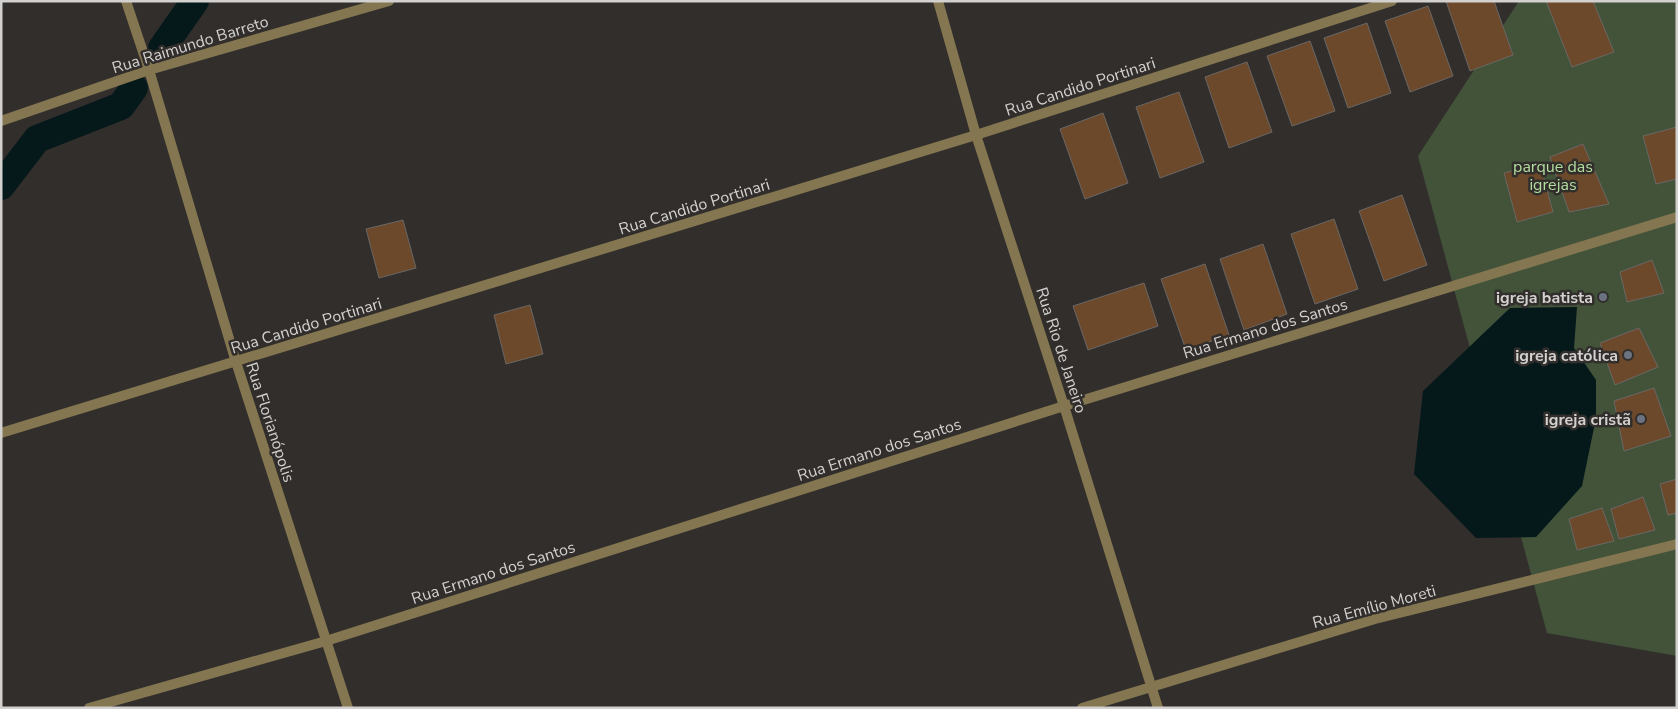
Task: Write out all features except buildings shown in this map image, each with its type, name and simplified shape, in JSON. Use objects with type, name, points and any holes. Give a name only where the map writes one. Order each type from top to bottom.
[{"type":"street","name":"Rua Florianópolis","points":[[126,1],[236,362],[348,708]]},
{"type":"street","name":"Rua Raimundo Barreto","points":[[1,121],[148,70],[389,1]]},
{"type":"street","name":"Rua Rio de Janeiro","points":[[938,1],[976,135],[1064,406],[1158,708]]},
{"type":"street","name":"Rua Candido Portinari","points":[[1,433],[976,135],[1392,1]]},
{"type":"street","name":"Rua Ermano dos Santos","points":[[89,708],[326,642],[1064,406],[1677,217]]},
{"type":"street","name":"Rua Emílio Moreti","points":[[1082,708],[1375,619],[1677,544]]},
{"type":"green space","name":"parque das igrejas","points":[[1519,1],[1677,1],[1677,656],[1547,633],[1418,156]]},
{"type":"shaded area","points":[[1577,307],[1574,348],[1596,380],[1596,418],[1582,486],[1536,537],[1476,538],[1414,474],[1423,391],[1510,308]]},
{"type":"waterway","points":[[162,48],[195,1]]},
{"type":"waterway","points":[[1,186],[37,139],[121,106],[134,88]]},
{"type":"place","name":"igreja batista","points":[[1603,297]]},
{"type":"place","name":"igreja católica","points":[[1628,355]]},
{"type":"place","name":"igreja cristã","points":[[1641,419]]}]
